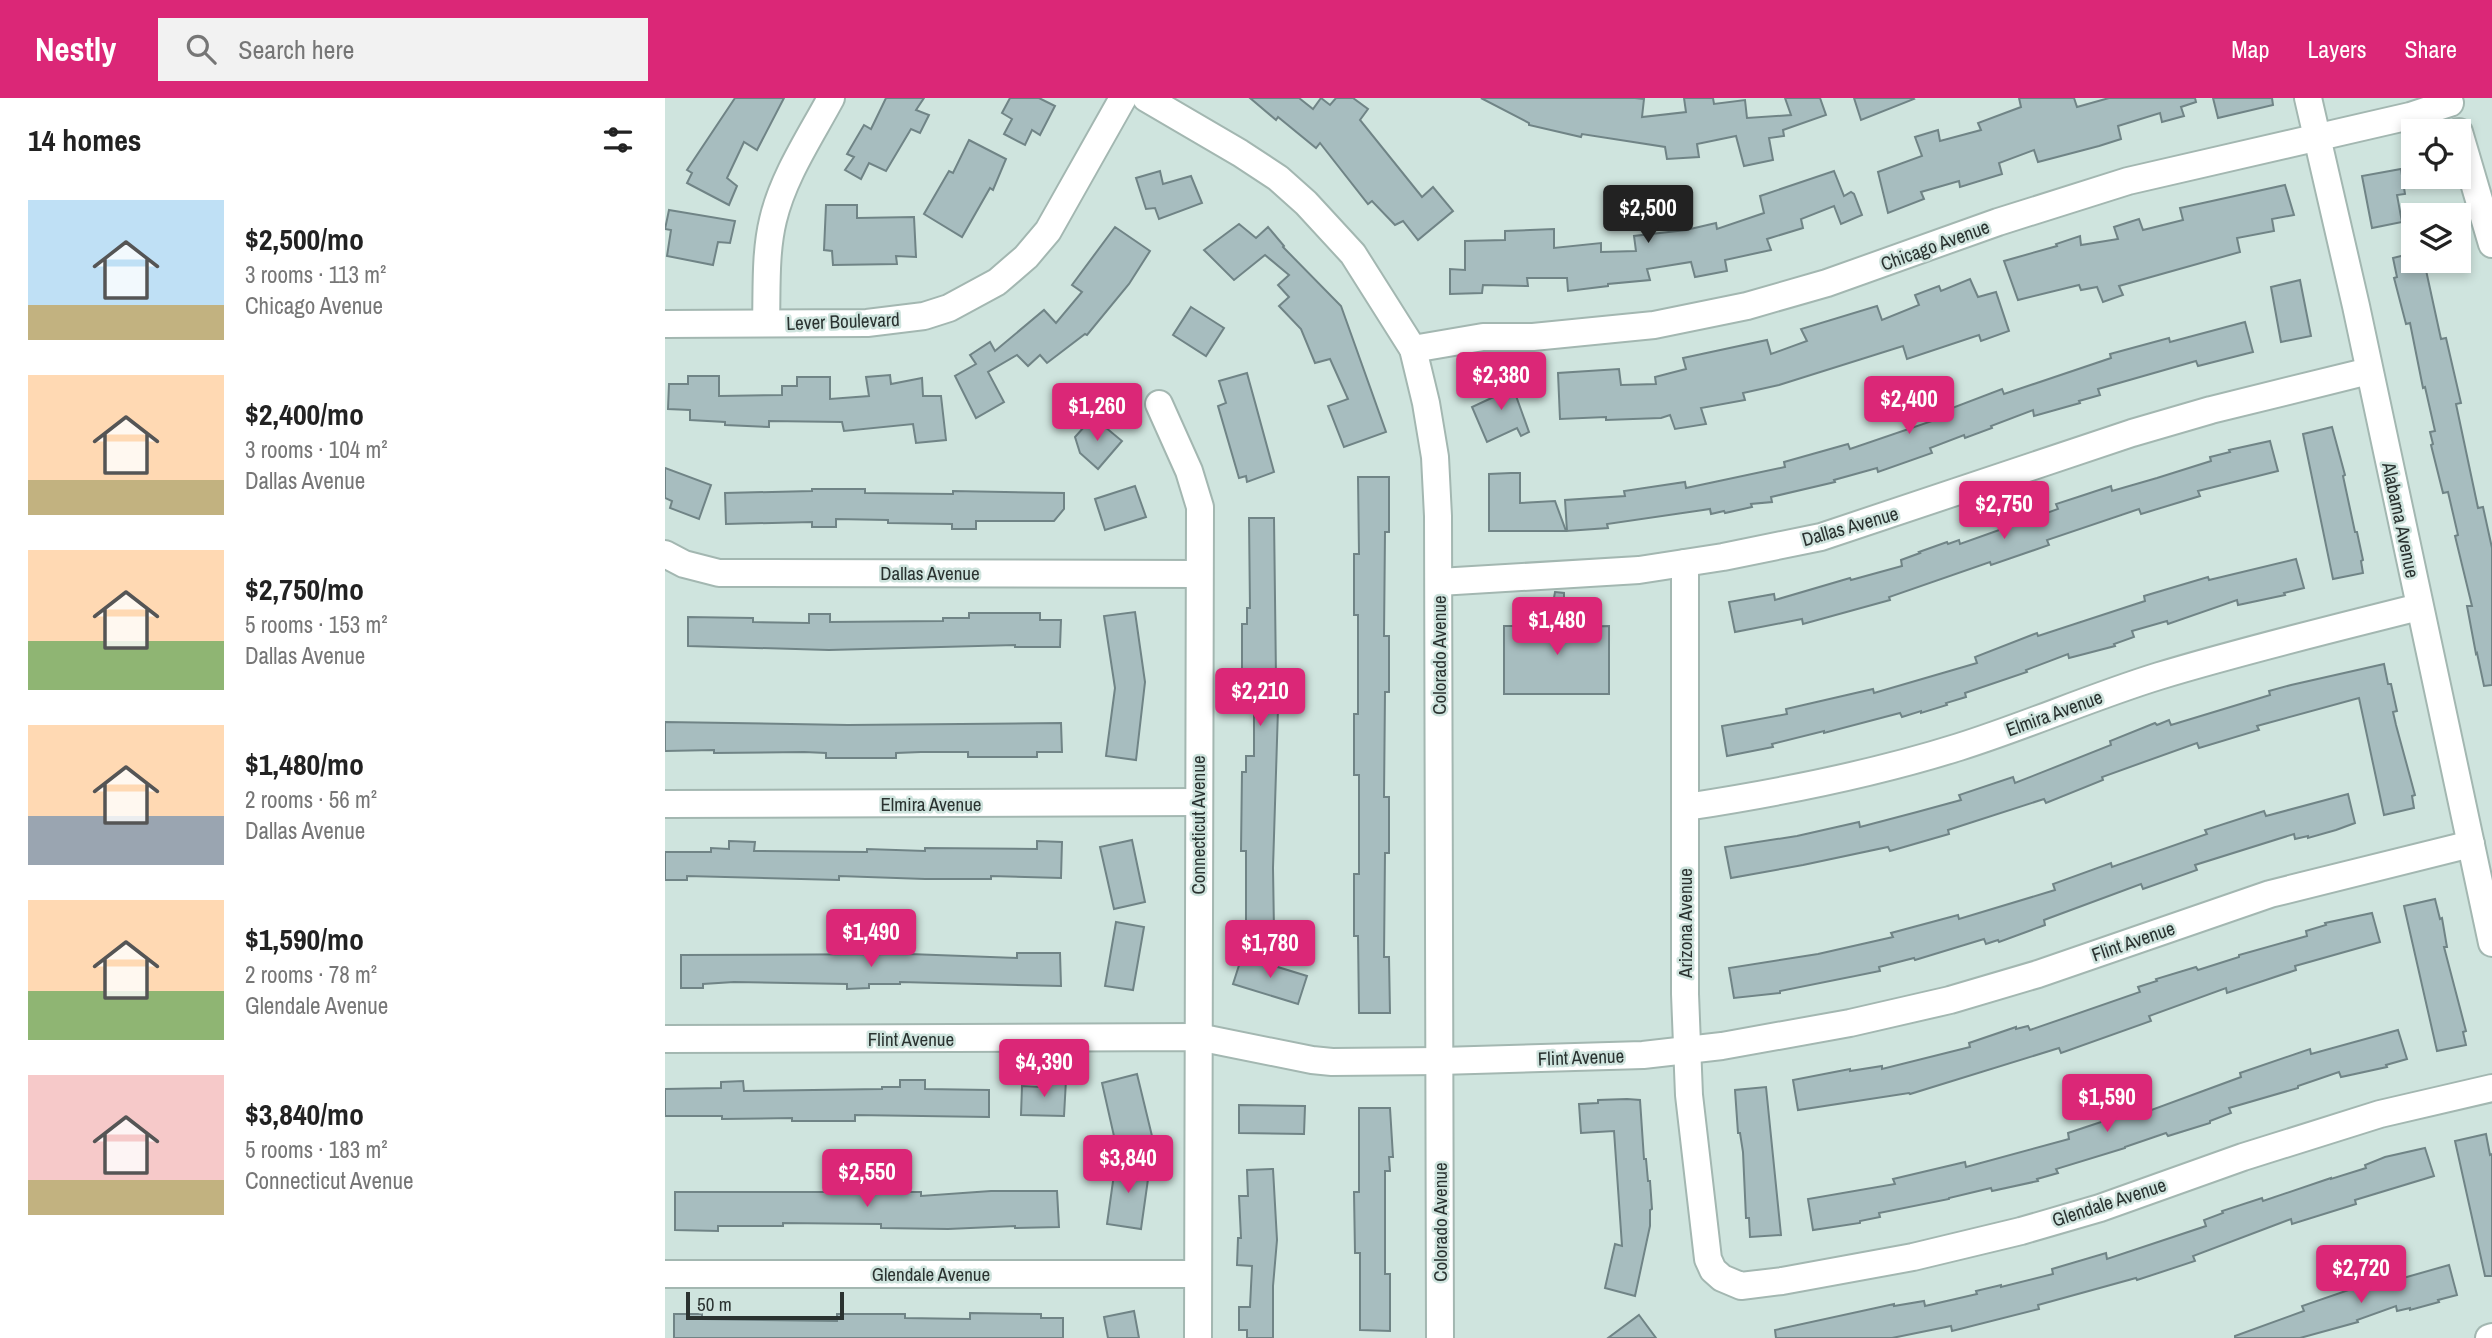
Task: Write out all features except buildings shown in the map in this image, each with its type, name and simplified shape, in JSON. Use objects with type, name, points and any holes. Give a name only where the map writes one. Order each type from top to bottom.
[{"type":"street","points":[[766,323],[767,267],[772,222],[794,166],[831,98]]},
{"type":"street","name":"Lever Boulevard","points":[[665,324],[898,321],[949,308],[987,288],[1025,257],[1048,231],[1123,98]]},
{"type":"street","name":"Colorado Avenue","points":[[1146,98],[1278,178],[1306,203],[1353,254],[1413,349],[1426,403],[1435,457],[1439,582],[1440,1338]]},
{"type":"street","name":"Alabama Avenue","points":[[2308,98],[2492,943]]},
{"type":"street","points":[[2449,101],[2455,119]]},
{"type":"street","name":"Chicago Avenue","points":[[1413,349],[1483,337],[1546,336],[1654,325],[1747,306],[1827,283],[1998,222],[2128,181],[2410,116],[2449,101]]},
{"type":"street","points":[[2471,173],[2492,244]]},
{"type":"street","name":"Dallas Avenue","points":[[1439,582],[1639,569],[1821,537],[2131,433],[2369,371]]},
{"type":"street","name":"Connecticut Avenue","points":[[1159,404],[1189,471],[1200,507],[1198,1338]]},
{"type":"street","name":"Dallas Avenue","points":[[665,554],[684,564],[719,573],[1198,574]]},
{"type":"street","name":"Arizona Avenue","points":[[1685,563],[1685,994],[1689,1095],[1708,1259],[1722,1278]]},
{"type":"street","name":"Elmira Avenue","points":[[1686,807],[1819,784],[1884,769],[1960,747],[2156,677],[2259,647],[2419,607]]},
{"type":"street","name":"Elmira Avenue","points":[[665,804],[1198,802]]},
{"type":"street","name":"Flint Avenue","points":[[665,1039],[1198,1037],[1312,1060],[1440,1061],[1643,1055],[1850,1023],[1950,1000],[2038,974],[2270,894],[2470,844]]},
{"type":"street","name":"Glendale Avenue","points":[[1722,1278],[1741,1286],[1782,1281],[1913,1256],[2021,1231],[2100,1208],[2298,1139],[2380,1114],[2492,1088]]},
{"type":"street","name":"Glendale Avenue","points":[[665,1274],[1197,1275]]}]
